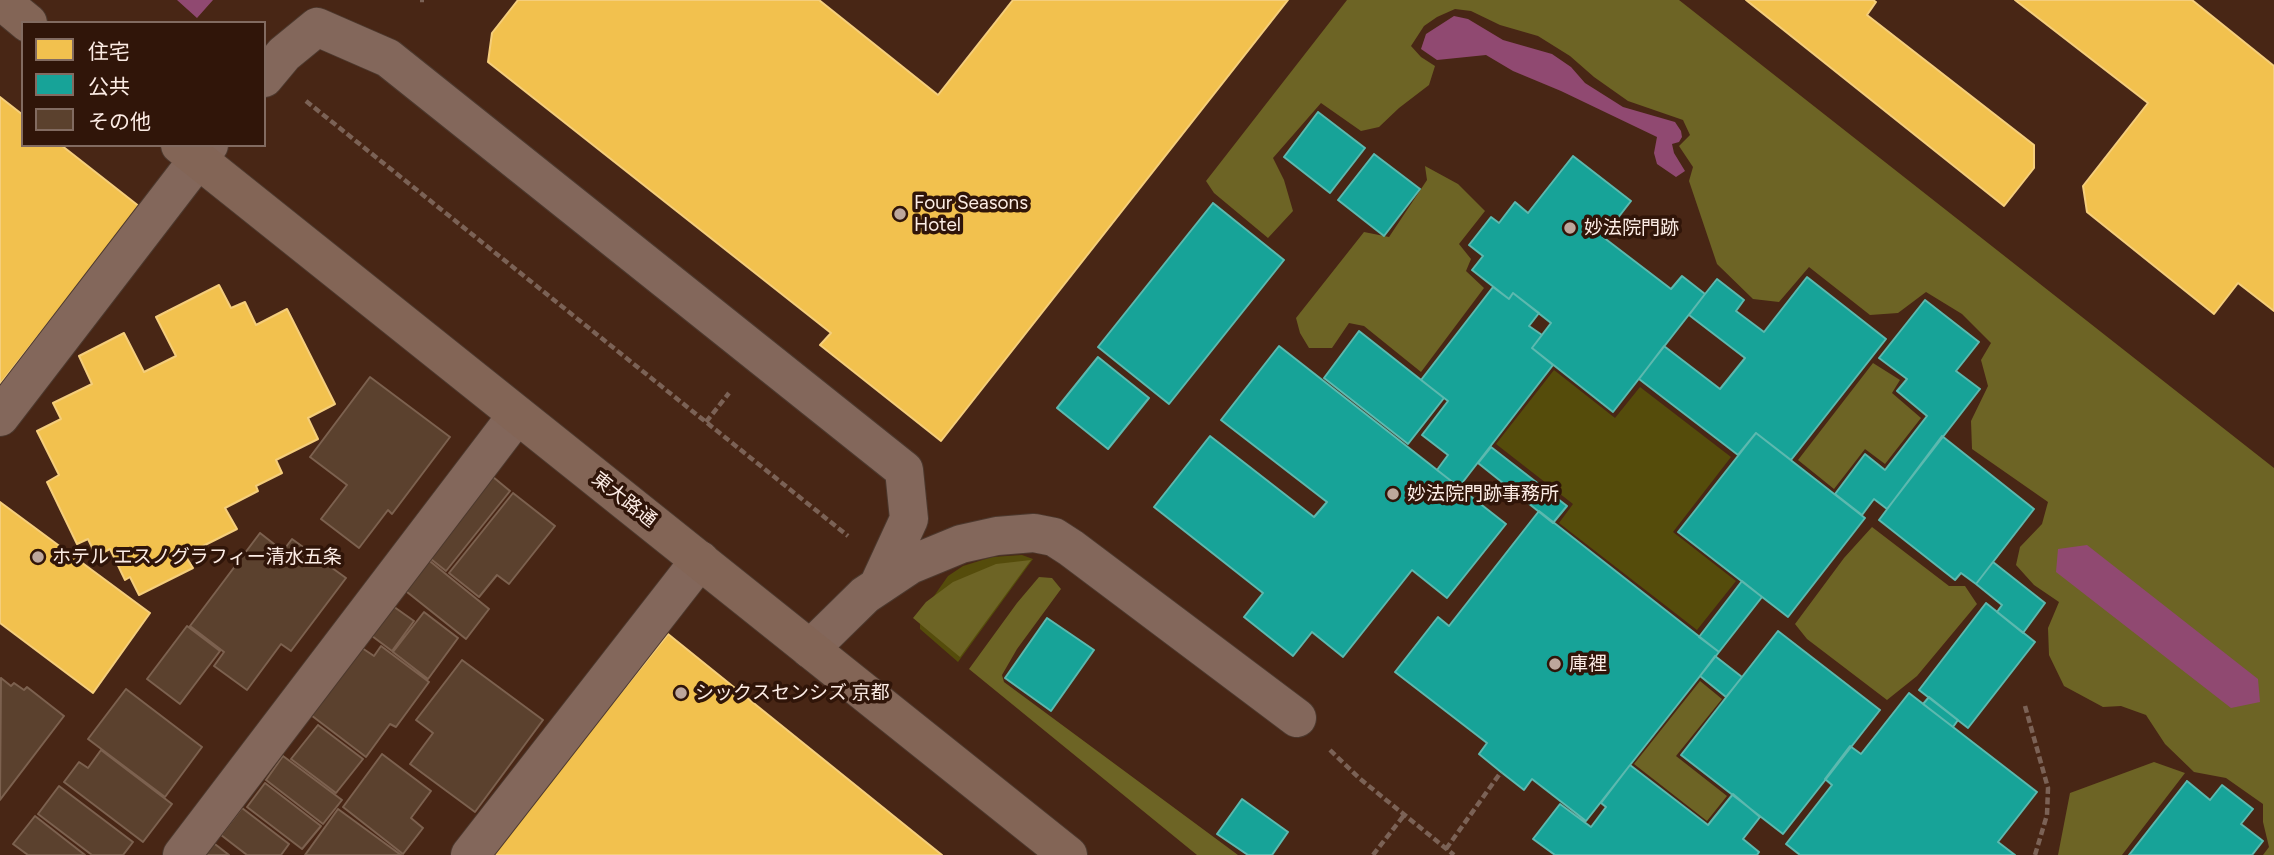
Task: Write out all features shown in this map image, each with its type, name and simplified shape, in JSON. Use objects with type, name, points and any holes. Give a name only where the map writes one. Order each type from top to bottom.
[{"type":"main road","points":[[0,0],[26,21]]},
{"type":"main road","name":"東大路通","points":[[196,150],[517,415],[1068,855]]},
{"type":"street","points":[[267,75],[284,54],[317,27],[388,58],[904,470],[909,519],[879,584]]},
{"type":"street","points":[[0,417],[196,150]]},
{"type":"street","points":[[182,855],[517,415]]},
{"type":"street","points":[[810,649],[850,607],[879,584],[910,565],[961,544],[997,536],[1034,533],[1054,537],[1071,548],[1297,718]]},
{"type":"street","points":[[470,855],[700,561]]},
{"type":"path","points":[[267,75],[853,540]]},
{"type":"path","points":[[2025,706],[2049,788],[2047,815],[2035,855]]},
{"type":"path","points":[[1446,849],[1501,772]]},
{"type":"path","points":[[1359,778],[1454,855]]},
{"type":"path","points":[[1373,855],[1405,814]]},
{"type":"shaded area","points":[[177,0],[213,0],[197,18]]},
{"type":"shaded area","points":[[1347,0],[1679,0],[2274,468],[2274,855],[2263,855],[2269,847],[2263,822],[2263,804],[2226,778],[2194,772],[2165,744],[2146,715],[2121,706],[2103,707],[2064,686],[2049,655],[2048,628],[2059,602],[2034,585],[2016,565],[2020,547],[2042,524],[2048,502],[1972,449],[1971,421],[1988,386],[1981,360],[1991,343],[1962,314],[1926,292],[1898,313],[1870,315],[1809,267],[1779,302],[1753,299],[1717,264],[1689,181],[1693,167],[1679,146],[1690,135],[1683,120],[1628,101],[1570,56],[1538,36],[1500,25],[1471,11],[1455,9],[1424,26],[1411,46],[1435,66],[1429,85],[1379,127],[1361,131],[1321,103],[1273,158],[1284,180],[1293,211],[1268,238],[1214,193],[1206,181]]},
{"type":"shaded area","points":[[1454,16],[1468,19],[1503,40],[1552,54],[1571,67],[1585,83],[1623,107],[1675,122],[1682,137],[1679,142],[1672,144],[1674,153],[1685,171],[1676,177],[1657,164],[1654,153],[1657,137],[1513,71],[1486,55],[1437,60],[1421,49],[1426,34]]},
{"type":"shaded area","points":[[1425,166],[1458,184],[1485,211],[1459,244],[1471,259],[1466,271],[1484,288],[1421,372],[1364,326],[1349,323],[1332,348],[1309,348],[1300,333],[1296,318],[1364,232],[1389,237],[1427,180]]},
{"type":"shaded area","points":[[1873,363],[1900,380],[1892,393],[1921,418],[1885,464],[1865,449],[1834,489],[1798,460]]},
{"type":"shaded area","points":[[1554,370],[1615,418],[1640,387],[1731,457],[1673,532],[1736,581],[1697,630],[1559,523],[1573,504],[1496,444]]},
{"type":"shaded area","points":[[1872,527],[1949,586],[1965,586],[1977,604],[1917,676],[1887,700],[1807,639],[1795,624],[1844,558]]},
{"type":"shaded area","points":[[2087,545],[2258,679],[2260,702],[2231,708],[2056,572],[2058,549]]},
{"type":"shaded area","points":[[1022,555],[1033,559],[958,662],[920,629],[920,616],[948,576],[963,566],[992,557]]},
{"type":"shaded area","points":[[1031,560],[960,657],[913,618],[926,602],[953,582],[996,564]]},
{"type":"shaded area","points":[[1039,577],[1052,578],[1061,589],[1017,649],[1002,675],[1004,682],[1238,855],[1197,855],[969,669]]},
{"type":"shaded area","points":[[1700,681],[1722,699],[1676,756],[1727,796],[1707,821],[1634,764]]},
{"type":"shaded area","points":[[2154,762],[2185,773],[2122,855],[2058,855],[2070,793]]},
{"type":"building: 住宅","name":"Four Seasons Hotel","points":[[518,0],[819,0],[938,95],[1013,0],[1288,0],[941,441],[820,345],[831,333],[488,62],[492,33]]},
{"type":"building: 住宅","points":[[1746,0],[1873,0],[1876,2],[1867,15],[2034,145],[2034,168],[2004,206]]},
{"type":"building: 住宅","points":[[2015,0],[2192,0],[2274,66],[2274,311],[2238,283],[2214,314],[2087,212],[2083,186],[2148,103]]},
{"type":"building: 住宅","points":[[0,97],[21,113],[21,147],[64,147],[140,207],[0,384]]},
{"type":"building: 住宅","points":[[219,285],[231,308],[245,302],[256,325],[287,309],[335,404],[308,418],[318,439],[276,460],[282,473],[256,486],[258,491],[225,508],[237,529],[185,555],[193,568],[139,595],[130,577],[125,580],[110,549],[96,556],[88,539],[77,544],[47,482],[59,475],[37,431],[61,419],[53,403],[92,384],[79,356],[124,333],[144,372],[176,356],[156,317]]},
{"type":"building: 住宅","name":"ホテル エスノグラフィー清水五条","points":[[0,502],[150,613],[93,693],[0,623]]},
{"type":"building: 住宅","name":"シックスセンシズ 京都","points":[[668,634],[942,855],[490,855]]},
{"type":"building: 公共","points":[[1318,112],[1365,148],[1330,193],[1284,157]]},
{"type":"building: 公共","points":[[1374,154],[1420,189],[1384,236],[1338,200]]},
{"type":"building: 公共","points":[[1573,156],[1631,201],[1603,237],[1671,289],[1682,276],[1705,294],[1613,412],[1532,348],[1551,323],[1513,293],[1509,299],[1472,270],[1483,256],[1469,245],[1491,217],[1499,223],[1515,202],[1528,213]]},
{"type":"building: 公共","points":[[1213,203],[1284,260],[1169,404],[1098,347]]},
{"type":"building: 公共","points":[[1807,277],[1886,339],[1791,460],[1756,433],[1738,455],[1639,379],[1664,346],[1720,389],[1745,358],[1689,315],[1705,294],[1717,279],[1744,300],[1736,311],[1764,332]]},
{"type":"building: 公共","points":[[1493,287],[1509,299],[1513,293],[1539,313],[1529,326],[1542,335],[1532,348],[1553,365],[1459,487],[1437,470],[1448,455],[1422,435],[1448,401],[1421,380]]},
{"type":"building: 公共","points":[[1925,300],[1979,342],[1956,371],[1980,389],[1887,509],[1874,499],[1862,515],[1835,494],[1865,454],[1885,470],[1927,416],[1897,391],[1907,379],[1879,358]]},
{"type":"building: 公共","points":[[1359,331],[1444,398],[1408,444],[1324,378]]},
{"type":"building: 公共","name":"妙法院門跡事務所","points":[[1279,346],[1506,524],[1447,598],[1412,570],[1343,657],[1312,632],[1293,656],[1244,617],[1263,593],[1154,507],[1210,436],[1314,517],[1327,502],[1221,420]]},
{"type":"building: 公共","points":[[1098,357],[1149,398],[1108,449],[1057,408]]},
{"type":"building: 公共","points":[[1756,433],[1865,518],[1788,617],[1678,532]]},
{"type":"building: 公共","points":[[1942,436],[2034,509],[1976,584],[1961,573],[1955,580],[1879,520]]},
{"type":"building: 公共","points":[[1491,447],[1567,506],[1553,523],[1478,463]]},
{"type":"building: 公共","name":"庫裡","points":[[1539,511],[1719,652],[1586,821],[1532,779],[1524,790],[1479,754],[1487,743],[1395,672],[1438,617],[1449,626]]},
{"type":"building: 公共","points":[[1993,562],[2045,603],[2023,633],[1997,612],[2002,605],[1976,584]]},
{"type":"building: 公共","points":[[1742,581],[1762,597],[1719,652],[1699,637]]},
{"type":"building: 公共","points":[[1986,603],[2035,642],[1968,728],[1919,690]]},
{"type":"building: 公共","points":[[1047,618],[1094,650],[1051,711],[1005,678]]},
{"type":"building: 公共","points":[[1778,631],[1880,710],[1783,834],[1681,755]]},
{"type":"building: 公共","points":[[1715,656],[1742,677],[1726,697],[1700,676]]},
{"type":"building: 公共","points":[[1909,693],[2037,792],[1998,842],[2015,855],[1800,855],[1786,844],[1832,785],[1825,779],[1850,746],[1861,754]]},
{"type":"building: 公共","points":[[1929,697],[1958,720],[1953,727],[1923,704]]},
{"type":"building: 公共","points":[[1630,765],[1708,825],[1733,794],[1760,817],[1743,839],[1759,852],[1757,855],[1555,855],[1533,839],[1560,804],[1591,827],[1606,807],[1601,803]]},
{"type":"building: 公共","points":[[2187,781],[2210,800],[2222,785],[2253,809],[2241,824],[2263,841],[2252,855],[2129,855]]},
{"type":"building: 公共","points":[[1242,799],[1288,832],[1272,855],[1248,855],[1217,834]]},
{"type":"building: その他","points":[[370,377],[450,437],[392,514],[388,510],[359,548],[321,519],[347,485],[310,457]]},
{"type":"building: その他","points":[[487,472],[510,491],[446,571],[422,552]]},
{"type":"building: その他","points":[[513,493],[555,526],[509,584],[497,575],[479,597],[449,573]]},
{"type":"building: その他","points":[[260,533],[283,551],[292,539],[346,578],[291,651],[281,644],[247,690],[214,666],[224,652],[190,626]]},
{"type":"building: その他","points":[[426,558],[489,609],[466,639],[402,588]]},
{"type":"building: その他","points":[[390,604],[414,621],[392,651],[368,633]]},
{"type":"building: その他","points":[[424,612],[458,638],[428,679],[393,652]]},
{"type":"building: その他","points":[[187,626],[220,651],[180,704],[147,679]]},
{"type":"building: その他","points":[[359,646],[374,656],[381,646],[429,682],[396,727],[390,724],[366,757],[303,709]]},
{"type":"building: その他","points":[[462,660],[543,720],[475,812],[410,764],[433,733],[416,720]]},
{"type":"building: その他","points":[[1,678],[11,686],[14,683],[24,690],[27,687],[64,716],[0,800]]},
{"type":"building: その他","points":[[126,689],[202,747],[165,797],[88,739]]},
{"type":"building: その他","points":[[318,725],[363,759],[336,793],[291,759]]},
{"type":"building: その他","points":[[101,750],[172,804],[143,842],[64,782],[79,762],[88,768]]},
{"type":"building: その他","points":[[382,754],[431,791],[411,818],[423,828],[403,854],[343,807]]},
{"type":"building: その他","points":[[283,756],[342,800],[323,824],[266,780]]},
{"type":"building: その他","points":[[265,783],[321,826],[302,849],[247,807]]},
{"type":"building: その他","points":[[59,786],[133,842],[123,855],[92,855],[38,814]]},
{"type":"building: その他","points":[[242,808],[289,844],[281,855],[247,855],[221,835]]},
{"type":"building: その他","points":[[338,809],[401,855],[305,855]]},
{"type":"building: その他","points":[[35,816],[85,855],[28,855],[13,844]]},
{"type":"building: その他","points":[[211,841],[229,855],[201,855]]},
{"type":"place","name":"Four Seasons Hotel","points":[[900,214]]},
{"type":"place","name":"妙法院門跡","points":[[1570,228]]},
{"type":"place","name":"妙法院門跡事務所","points":[[1393,494]]},
{"type":"place","name":"ホテル エスノグラフィー清水五条","points":[[38,557]]},
{"type":"place","name":"庫裡","points":[[1555,664]]},
{"type":"place","name":"シックスセンシズ 京都","points":[[681,693]]}]
